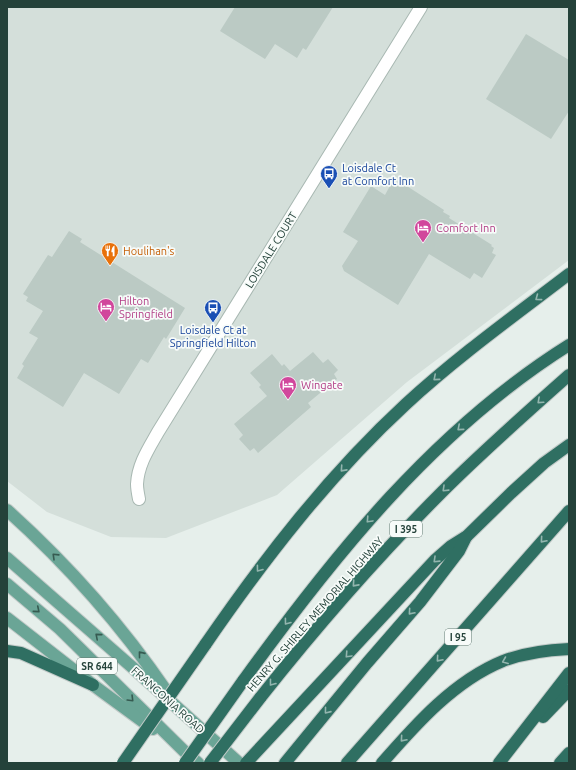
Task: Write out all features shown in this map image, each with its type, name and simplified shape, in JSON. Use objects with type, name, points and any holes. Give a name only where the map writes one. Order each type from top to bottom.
[{"type":"highway","points":[[123,763],[237,599],[269,556],[312,504],[370,439],[406,404],[444,371],[569,274]]},
{"type":"highway","points":[[184,757],[303,601],[364,525],[428,457],[489,403],[522,377],[569,345]]},
{"type":"highway","name":"HENRY G. SHIRLEY MEMORIAL HIGHWAY","points":[[210,763],[298,650],[403,532],[500,436],[569,375]]},
{"type":"highway","points":[[246,763],[435,560],[451,546],[467,536],[544,463],[569,445]]},
{"type":"highway","name":"I 95","points":[[347,763],[569,511]]},
{"type":"highway","points":[[285,763],[366,662],[420,602],[459,552],[467,536]]},
{"type":"highway","points":[[382,763],[413,728],[435,707],[462,685],[480,674],[502,662],[543,650],[569,649]]},
{"type":"highway","points":[[7,651],[21,653],[93,685]]},
{"type":"highway","points":[[499,763],[569,673]]},
{"type":"highway","points":[[499,763],[569,690]]},
{"type":"highway","points":[[560,763],[569,753]]},
{"type":"main road","points":[[7,510],[60,561],[107,614],[144,658],[178,710]]},
{"type":"main road","name":"FRANCONIA ROAD","points":[[7,558],[239,763]]},
{"type":"main road","name":"SR 644","points":[[7,584],[60,629],[184,757],[198,763]]},
{"type":"main road","points":[[7,618],[184,757]]},
{"type":"street","name":"LOISDALE COURT","points":[[139,499],[137,484],[139,470],[144,456],[422,7]]},
{"type":"shaded area","points":[[7,7],[569,7],[569,260],[407,382],[277,495],[166,538],[111,537],[47,512],[7,481]]},
{"type":"building","points":[[235,7],[333,7],[306,50],[303,48],[297,58],[275,44],[265,59],[220,31]]},
{"type":"building","points":[[526,34],[569,60],[569,111],[551,139],[486,99]]},
{"type":"building","name":"Comfort Inn","points":[[399,181],[444,210],[443,212],[450,216],[449,218],[492,245],[491,246],[494,248],[492,253],[496,255],[482,278],[474,273],[470,279],[429,254],[398,305],[344,271],[342,266],[358,241],[343,232],[371,186],[385,195],[391,184],[395,187]]},
{"type":"building","name":"Hilton Springfield","points":[[69,231],[82,239],[80,242],[185,308],[166,339],[164,337],[148,363],[141,359],[119,394],[84,373],[63,407],[17,378],[24,366],[22,364],[38,338],[29,333],[43,311],[26,301],[28,297],[23,294],[48,255],[52,257]]},
{"type":"building","name":"Wingate","points":[[313,352],[323,363],[328,359],[338,370],[334,374],[337,379],[308,403],[311,407],[258,453],[254,448],[250,451],[239,439],[243,435],[234,424],[267,396],[259,387],[261,385],[250,373],[272,354],[282,366],[284,364],[290,371]]},
{"type":"place","name":"Loisdale Ct at Comfort Inn","points":[[329,189]]},
{"type":"place","name":"Comfort Inn","points":[[423,243]]},
{"type":"place","name":"Houlihan's","points":[[110,266]]},
{"type":"place","name":"Hilton Springfield","points":[[106,322]]},
{"type":"place","name":"Loisdale Ct at Springfield Hilton","points":[[213,323]]},
{"type":"place","name":"Wingate","points":[[288,400]]}]
